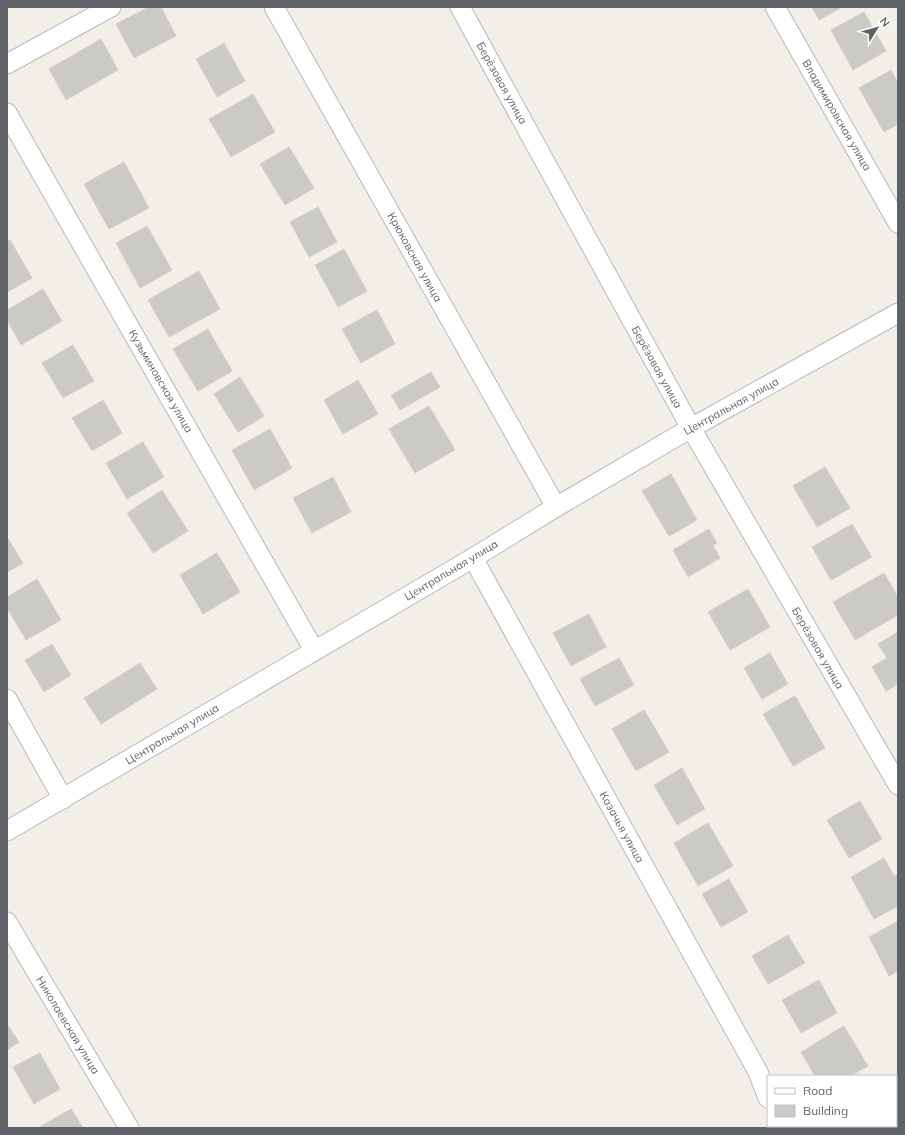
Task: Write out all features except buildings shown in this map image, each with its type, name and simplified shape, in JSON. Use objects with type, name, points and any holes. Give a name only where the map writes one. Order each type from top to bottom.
[{"type":"street","points":[[7,64],[111,7]]},
{"type":"street","name":"Крюковская улица","points":[[274,7],[556,507]]},
{"type":"street","name":"Берёзовая улица","points":[[460,7],[690,428],[898,785]]},
{"type":"street","name":"Владимировская улица","points":[[775,7],[898,223]]},
{"type":"street","name":"Кузьминовская улица","points":[[7,113],[314,650]]},
{"type":"street","name":"Центральная улица","points":[[7,831],[473,558],[690,428],[898,313]]},
{"type":"street","name":"Казачья улица","points":[[473,558],[758,1072],[767,1095]]},
{"type":"street","points":[[7,699],[63,799]]},
{"type":"street","name":"Николаевская улица","points":[[7,922],[129,1128]]}]
